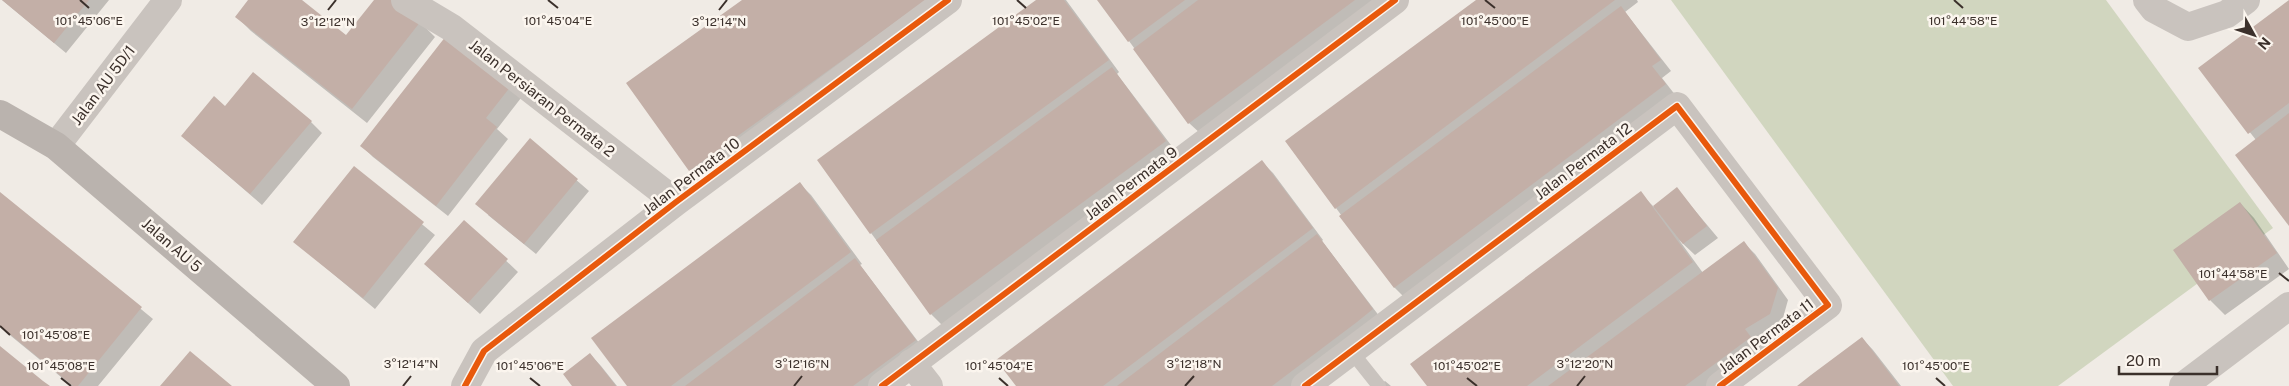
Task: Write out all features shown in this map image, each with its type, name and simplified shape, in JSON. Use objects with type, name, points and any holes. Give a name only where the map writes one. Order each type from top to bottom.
[{"type":"main road","name":"Jalan AU 5","points":[[0,114],[56,146],[336,386]]},
{"type":"street","name":"Jalan AU 5D/1","points":[[56,146],[168,0]]},
{"type":"street","name":"Jalan Persiaran Permata 2","points":[[405,0],[452,28],[676,202]]},
{"type":"street","name":"Jalan Permata 10","points":[[465,386],[484,351],[676,202],[948,0]]},
{"type":"street","name":"Jalan Permata 9","points":[[882,386],[1395,0]]},
{"type":"street","points":[[2147,0],[2154,9],[2188,27],[2227,14],[2246,0]]},
{"type":"street","name":"Jalan Permata 12","points":[[1305,386],[1677,106],[1828,305]]},
{"type":"street","name":"Jalan Permata 11","points":[[1720,386],[1828,305]]},
{"type":"street","points":[[2183,386],[2289,306]]},
{"type":"street","points":[[911,363],[929,386]]},
{"type":"lane","points":[[1351,351],[1379,386]]},
{"type":"green space","points":[[1671,0],[2106,0],[2273,228],[2058,386],[1953,386]]},
{"type":"building","points":[[2,0],[89,0],[54,43]]},
{"type":"building","points":[[248,0],[302,0],[346,35],[374,0],[394,0],[421,21],[352,109],[235,17]]},
{"type":"building","points":[[742,0],[926,0],[689,171],[626,83]]},
{"type":"building","points":[[1036,0],[1064,0],[1109,60],[870,234],[817,160]]},
{"type":"building","points":[[1097,0],[1185,0],[1128,42]]},
{"type":"building","points":[[1198,0],[1355,0],[1188,124],[1133,49]]},
{"type":"building","points":[[1476,0],[1615,0],[1335,209],[1285,141]]},
{"type":"building","points":[[2289,0],[2289,103],[2248,134],[2198,68]]},
{"type":"building","points":[[1621,6],[1661,60],[1652,66],[1666,84],[1394,288],[1339,216]]},
{"type":"building","points":[[446,36],[511,86],[486,118],[497,127],[436,206],[360,146]]},
{"type":"building","points":[[1112,67],[1166,141],[930,315],[876,240]]},
{"type":"building","points":[[253,72],[312,121],[250,194],[181,136],[214,96],[225,106]]},
{"type":"building","points":[[2289,113],[2289,226],[2235,155]]},
{"type":"building","points":[[530,138],[578,179],[524,244],[475,204]]},
{"type":"building","points":[[1262,160],[1313,228],[1103,386],[1016,386],[996,360]]},
{"type":"building","points":[[354,166],[424,222],[363,298],[293,242]]},
{"type":"building","points":[[800,182],[851,252],[671,386],[627,386],[591,338]]},
{"type":"building","points":[[1677,187],[1707,226],[1683,244],[1653,206]]},
{"type":"building","points":[[1641,191],[1693,262],[1527,386],[1427,386],[1410,364]]},
{"type":"building","points":[[0,192],[142,307],[78,386],[73,386],[0,326]]},
{"type":"building","points":[[2240,202],[2277,253],[2209,301],[2173,250]]},
{"type":"building","points":[[464,220],[508,259],[468,303],[424,264]]},
{"type":"building","points":[[1317,234],[1373,309],[1357,322],[1272,386],[1117,386]]},
{"type":"building","points":[[1744,241],[1778,288],[1770,314],[1745,329],[1751,337],[1685,386],[1548,386]]},
{"type":"building","points":[[855,258],[916,340],[853,386],[685,386]]},
{"type":"building","points":[[1862,337],[1899,386],[1797,386],[1811,375]]},
{"type":"building","points":[[0,346],[43,381],[50,386],[0,386]]},
{"type":"building","points":[[190,351],[232,386],[160,386]]},
{"type":"building","points":[[590,353],[616,386],[572,386],[563,374]]},
{"type":"cycle path","points":[[465,386],[484,351],[676,202],[948,0]]},
{"type":"cycle path","points":[[882,386],[1395,0]]},
{"type":"cycle path","points":[[1305,386],[1677,106],[1828,305],[1720,386]]}]
